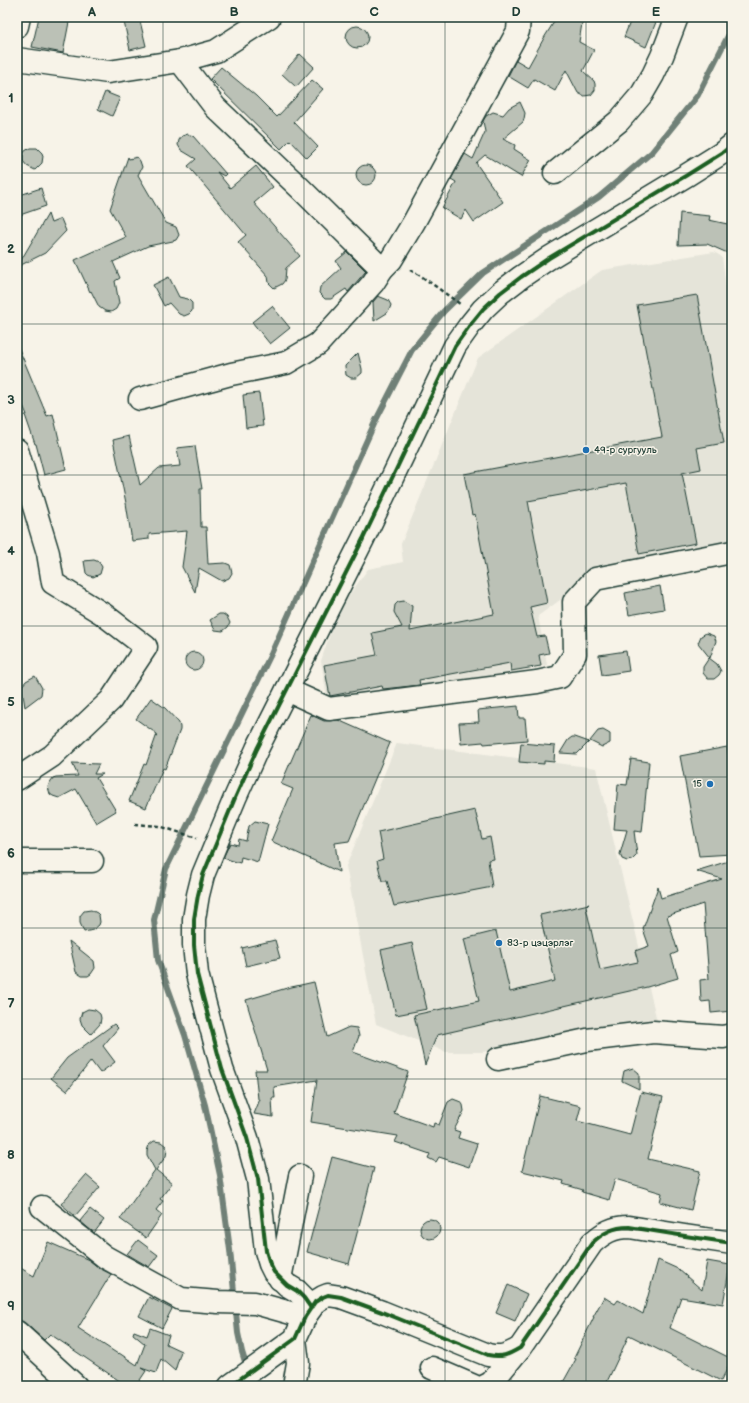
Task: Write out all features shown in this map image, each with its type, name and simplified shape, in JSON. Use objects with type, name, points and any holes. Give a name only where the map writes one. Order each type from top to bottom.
[{"type":"street","points":[[17,26],[19,17]]},
{"type":"street","points":[[17,59],[108,72],[180,61],[216,51],[269,17]]},
{"type":"street","points":[[140,398],[231,374],[286,363],[318,344],[373,283],[382,269],[392,260],[518,31],[519,17]]},
{"type":"street","points":[[555,173],[619,121],[642,94],[654,75],[677,17]]},
{"type":"street","points":[[180,61],[215,107],[302,189],[382,269]]},
{"type":"street","points":[[308,1312],[304,1298],[280,1279],[270,1264],[266,1251],[258,1179],[246,1138],[222,1069],[197,974],[194,926],[198,895],[203,875],[235,798],[287,690],[363,539],[455,346],[470,325],[483,309],[500,293],[544,262],[704,164],[732,145]]},
{"type":"street","points":[[17,450],[48,553],[53,583],[103,614],[146,647],[111,700],[52,756],[17,779]]},
{"type":"street","points":[[287,690],[329,709],[537,682],[560,677],[575,654],[574,602],[595,578],[732,552]]},
{"type":"street","points":[[17,861],[92,861]]},
{"type":"street","points":[[498,1059],[587,1040],[653,1032],[723,1037],[732,1035]]},
{"type":"street","points":[[280,1279],[300,1176]]},
{"type":"street","points":[[42,1207],[105,1256],[181,1299],[255,1303],[308,1312]]},
{"type":"street","points":[[485,1386],[491,1383],[520,1348],[592,1243],[604,1233],[619,1227],[629,1227],[732,1243]]},
{"type":"street","points":[[230,1386],[295,1339],[308,1312],[318,1299],[323,1297],[333,1296],[382,1312],[488,1355],[497,1357],[505,1356],[520,1348]]},
{"type":"street","points":[[17,1332],[76,1386]]},
{"type":"street","points":[[294,1386],[298,1362],[295,1339]]},
{"type":"street","points":[[432,1368],[474,1386]]},
{"type":"path","points":[[421,276],[462,305]]},
{"type":"path","points":[[135,824],[159,826],[197,838]]},
{"type":"shaded area","name":"49-р сургууль","points":[[714,252],[722,257],[732,331],[732,542],[594,568],[578,587],[538,616],[547,665],[428,687],[327,698],[321,661],[337,612],[368,569],[403,562],[401,544],[478,358],[602,270]]},
{"type":"shaded area","name":"83-р цэцэрлэг","points":[[397,743],[596,768],[657,1021],[482,1052],[446,1052],[376,1024],[346,866]]},
{"type":"building","points":[[39,17],[70,17],[63,53],[32,47]]},
{"type":"building","points":[[123,17],[139,17],[146,46],[130,50]]},
{"type":"building","points":[[557,17],[583,17],[579,42],[594,50],[583,71],[594,81],[595,84],[595,90],[591,95],[584,96],[578,93],[566,70],[555,91],[534,79],[528,88],[508,76],[516,60],[528,67]]},
{"type":"building","points":[[632,17],[658,17],[646,47],[624,37]]},
{"type":"building","points":[[357,26],[365,29],[368,37],[365,45],[357,48],[349,45],[346,37],[349,29]]},
{"type":"building","points":[[300,54],[314,67],[296,87],[282,74]]},
{"type":"building","points":[[221,67],[256,96],[277,117],[312,80],[323,89],[294,122],[318,147],[307,158],[290,140],[281,149],[210,79]]},
{"type":"building","points":[[105,92],[120,98],[112,116],[98,109]]},
{"type":"building","points":[[520,102],[525,113],[523,122],[503,139],[515,145],[514,149],[531,160],[521,177],[485,155],[476,163],[503,202],[474,222],[466,210],[461,219],[442,208],[456,182],[451,179],[465,154],[473,159],[485,132],[483,121],[486,116],[493,112],[503,115],[509,108]]},
{"type":"building","points":[[188,134],[193,136],[226,174],[224,176],[217,172],[230,188],[256,166],[273,187],[254,203],[300,256],[286,268],[285,280],[282,284],[274,288],[269,283],[268,276],[238,242],[246,235],[188,166],[196,159],[181,150],[178,145],[182,136]]},
{"type":"building","points":[[30,148],[37,148],[43,156],[42,163],[35,170],[27,166],[23,161],[23,154]]},
{"type":"building","points":[[128,157],[129,159],[137,157],[140,161],[142,167],[138,175],[166,223],[176,227],[179,235],[176,240],[148,246],[113,262],[120,278],[115,281],[119,303],[116,309],[111,312],[105,311],[99,307],[75,260],[126,237],[110,209]]},
{"type":"building","points":[[362,165],[370,165],[376,171],[376,179],[370,185],[362,185],[356,179],[356,171]]},
{"type":"building","points":[[41,188],[46,206],[17,216],[17,196]]},
{"type":"building","points":[[680,213],[710,216],[709,220],[732,225],[732,255],[707,244],[678,245]]},
{"type":"building","points":[[48,214],[51,223],[61,219],[66,231],[45,253],[17,267]]},
{"type":"building","points":[[347,252],[366,271],[348,292],[346,289],[331,299],[325,299],[319,293],[320,287],[341,268],[336,261]]},
{"type":"building","points":[[169,277],[179,297],[188,299],[192,303],[192,311],[189,314],[184,316],[179,314],[169,303],[164,306],[153,285]]},
{"type":"building","points":[[697,295],[724,443],[697,448],[701,469],[682,473],[696,543],[639,554],[626,483],[528,501],[547,603],[530,607],[537,637],[545,636],[549,653],[539,655],[541,666],[511,671],[510,663],[419,680],[420,685],[383,689],[382,686],[330,696],[324,665],[377,655],[372,633],[402,627],[394,612],[395,605],[398,602],[404,601],[412,606],[410,631],[494,614],[475,514],[472,515],[464,474],[662,437],[637,305]]},
{"type":"building","points":[[378,296],[388,300],[391,305],[387,313],[374,321],[373,302]]},
{"type":"building","points":[[272,306],[290,328],[270,344],[252,322]]},
{"type":"building","points":[[17,344],[47,416],[53,414],[66,469],[44,475],[36,444],[25,415],[27,415],[17,391]]},
{"type":"building","points":[[358,353],[362,373],[356,378],[351,378],[346,375],[345,366]]},
{"type":"building","points":[[259,393],[263,426],[246,428],[243,395]]},
{"type":"building","points":[[129,436],[140,485],[159,468],[180,466],[177,448],[195,446],[202,489],[200,489],[201,527],[206,527],[208,564],[225,563],[230,565],[232,573],[229,578],[222,581],[199,568],[195,592],[182,567],[187,531],[149,534],[149,539],[132,541],[113,440]]},
{"type":"building","points":[[94,560],[99,562],[102,567],[100,574],[93,577],[86,573],[84,561]]},
{"type":"building","points":[[660,586],[664,609],[629,615],[625,593]]},
{"type":"building","points":[[219,614],[223,614],[227,617],[230,623],[223,631],[215,630],[210,620]]},
{"type":"building","points":[[706,633],[714,636],[716,641],[710,658],[698,643],[701,636]]},
{"type":"building","points":[[626,651],[629,671],[602,675],[599,655]]},
{"type":"building","points":[[194,652],[200,655],[203,661],[200,667],[194,670],[188,667],[185,661],[188,655]]},
{"type":"building","points":[[709,658],[717,664],[721,671],[714,679],[708,679],[703,673],[703,667]]},
{"type":"building","points":[[35,676],[42,688],[41,695],[25,707],[22,686],[26,681]]},
{"type":"building","points":[[151,698],[165,708],[179,723],[180,730],[165,769],[163,768],[146,808],[129,801],[144,764],[146,765],[157,734],[136,719]]},
{"type":"building","points":[[518,706],[519,718],[525,718],[527,740],[484,744],[483,742],[461,744],[459,723],[479,722],[478,710]]},
{"type":"building","points":[[311,715],[324,721],[338,720],[390,743],[349,841],[335,843],[339,872],[271,841],[293,789],[281,784]]},
{"type":"building","points":[[603,730],[610,734],[610,743],[602,747],[590,741],[598,731]]},
{"type":"building","points":[[572,737],[589,742],[577,754],[560,753],[568,740]]},
{"type":"building","points":[[521,743],[555,746],[554,762],[544,761],[544,764],[519,762]]},
{"type":"building","points":[[727,747],[732,772],[732,854],[699,856],[680,756]]},
{"type":"building","points":[[631,759],[649,762],[642,832],[634,831],[637,855],[632,860],[627,861],[622,859],[620,854],[627,830],[614,829],[618,784],[627,785]]},
{"type":"building","points":[[72,763],[99,764],[94,774],[103,774],[96,778],[116,811],[96,823],[76,789],[59,798],[50,794],[48,787],[53,778],[78,776]]},
{"type":"building","points":[[475,810],[482,839],[490,837],[494,859],[488,860],[492,887],[394,906],[387,881],[382,881],[377,861],[383,859],[378,832]]},
{"type":"building","points":[[255,821],[268,824],[258,862],[241,857],[240,863],[223,858],[230,843],[238,845],[239,839],[246,841],[249,826]]},
{"type":"building","points":[[732,860],[732,1011],[711,1013],[710,1001],[701,1002],[700,980],[709,979],[703,904],[667,916],[678,952],[671,955],[678,978],[647,987],[437,1035],[425,1065],[414,1015],[479,1001],[464,939],[496,931],[510,992],[555,981],[540,915],[589,904],[586,907],[600,970],[638,962],[635,951],[649,946],[643,929],[658,887],[661,898],[722,879],[696,871]]},
{"type":"building","points":[[91,910],[99,915],[100,922],[99,925],[93,930],[84,932],[80,923],[80,916],[84,911]]},
{"type":"building","points":[[275,940],[280,958],[246,966],[242,948]]},
{"type":"building","points":[[69,941],[94,961],[95,968],[88,976],[82,976],[76,972]]},
{"type":"building","points":[[412,943],[427,1009],[396,1015],[381,950]]},
{"type":"building","points":[[314,982],[327,1037],[349,1027],[357,1028],[359,1036],[353,1052],[408,1072],[394,1113],[433,1127],[434,1123],[439,1125],[448,1102],[453,1099],[461,1102],[464,1111],[454,1130],[460,1132],[458,1138],[477,1144],[469,1167],[439,1157],[436,1162],[428,1158],[430,1154],[395,1142],[398,1136],[311,1122],[317,1080],[274,1087],[275,1098],[272,1098],[273,1117],[254,1114],[260,1099],[258,1099],[255,1070],[267,1070],[246,1000]]},
{"type":"building","points":[[88,1009],[95,1010],[100,1014],[101,1018],[100,1024],[91,1034],[82,1025],[80,1019],[82,1012]]},
{"type":"building","points":[[114,1024],[118,1028],[103,1046],[115,1062],[100,1073],[91,1061],[67,1091],[51,1078],[67,1058]]},
{"type":"building","points":[[633,1068],[639,1073],[639,1089],[622,1081],[624,1071]]},
{"type":"building","points":[[641,1092],[663,1097],[648,1159],[700,1171],[691,1210],[660,1202],[662,1193],[615,1179],[609,1200],[582,1192],[583,1190],[563,1184],[564,1181],[522,1171],[540,1096],[581,1106],[577,1121],[630,1135]]},
{"type":"building","points":[[154,1141],[161,1142],[166,1146],[167,1150],[166,1156],[156,1170],[172,1183],[160,1199],[163,1201],[156,1210],[162,1215],[146,1238],[120,1219],[155,1170],[147,1155],[149,1145]]},
{"type":"building","points":[[332,1157],[374,1168],[349,1264],[307,1252]]},
{"type":"building","points":[[86,1175],[100,1187],[75,1216],[61,1204]]},
{"type":"building","points":[[90,1209],[104,1220],[94,1233],[80,1221]]},
{"type":"building","points":[[426,1219],[434,1219],[440,1225],[440,1233],[434,1239],[426,1239],[420,1233],[420,1225]]},
{"type":"building","points":[[138,1240],[158,1255],[149,1267],[127,1254]]},
{"type":"building","points":[[48,1242],[89,1260],[99,1268],[111,1274],[78,1328],[137,1365],[145,1344],[133,1334],[134,1331],[147,1336],[150,1328],[169,1335],[166,1344],[181,1351],[175,1371],[161,1359],[156,1373],[141,1368],[146,1371],[136,1386],[127,1386],[50,1334],[44,1340],[25,1323],[17,1320],[17,1266],[34,1276]]},
{"type":"building","points":[[658,1260],[678,1269],[702,1290],[707,1261],[730,1265],[723,1304],[681,1297],[670,1328],[732,1359],[721,1381],[629,1335],[605,1386],[561,1386],[576,1359],[574,1358],[604,1297],[615,1304],[618,1300],[643,1314]]},
{"type":"building","points":[[508,1285],[527,1294],[515,1321],[496,1313]]},
{"type":"building","points":[[149,1297],[172,1309],[162,1328],[139,1316]]},
{"type":"waterway","points":[[247,1368],[238,1333],[230,1250],[220,1175],[205,1105],[185,1035],[158,960],[154,920],[166,869],[271,654],[375,422],[412,350],[444,311],[483,273],[599,197],[652,152],[698,95],[732,28]]},
{"type":"cycle path","points":[[311,1308],[297,1291],[287,1285],[274,1272],[266,1251],[258,1179],[247,1138],[222,1069],[197,974],[194,945],[194,919],[203,875],[257,749],[363,539],[455,346],[470,325],[483,309],[500,293],[521,277],[549,258],[687,175],[732,145]]},
{"type":"cycle path","points":[[230,1386],[295,1339],[305,1317],[315,1302],[328,1295],[341,1297],[382,1312],[488,1355],[501,1356],[520,1348],[592,1243],[609,1231],[629,1227],[732,1243]]},
{"type":"place","name":"49-р сургууль","points":[[586,450]]},
{"type":"place","name":"15","points":[[710,784]]},
{"type":"place","name":"83-р цэцэрлэг","points":[[499,943]]}]
